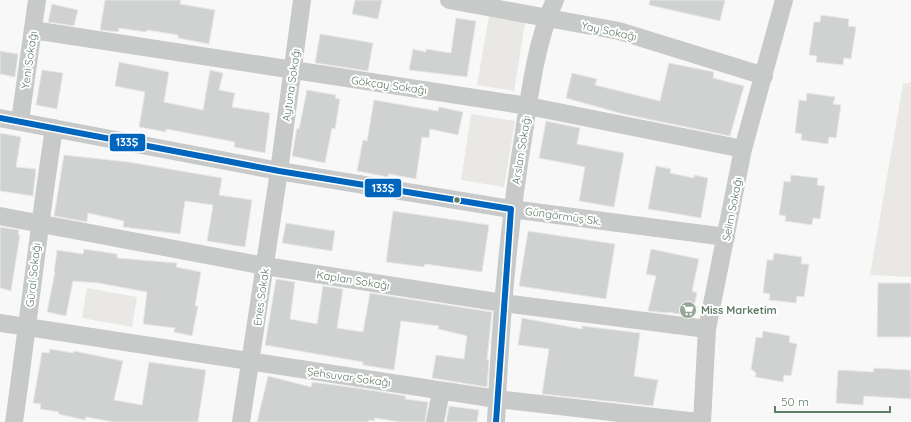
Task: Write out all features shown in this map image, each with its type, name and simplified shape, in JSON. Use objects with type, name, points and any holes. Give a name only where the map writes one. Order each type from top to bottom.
[{"type":"street","name":"Yeni Sokağı","points":[[20,121],[37,0]]},
{"type":"street","name":"Aytuna Sokağı","points":[[280,171],[302,0]]},
{"type":"street","name":"Yay Sokağı","points":[[449,0],[619,31],[764,76]]},
{"type":"street","name":"Arslan Sokağı","points":[[496,422],[503,303],[511,209],[528,106],[546,18],[554,0]]},
{"type":"street","name":"Selim Sokağı","points":[[702,422],[707,329],[743,149],[784,0]]},
{"type":"street","name":"Gökçay Sokağı","points":[[33,30],[528,106],[743,149]]},
{"type":"street","name":"Güngörmüş Sk.","points":[[0,118],[280,171],[511,209],[726,237]]},
{"type":"street","name":"Güral Sokağı","points":[[13,422],[27,328],[39,223],[54,128]]},
{"type":"street","name":"Enes Sokak","points":[[241,422],[280,171]]},
{"type":"street","name":"Kaplan Sokağı","points":[[0,216],[265,266],[503,303],[707,329]]},
{"type":"street","name":"Şehsuvar Sokağı","points":[[0,323],[251,363],[497,399],[698,422]]},
{"type":"street","points":[[435,422],[441,391]]},
{"type":"street","points":[[0,420],[13,422]]},
{"type":"shaded area","points":[[489,16],[525,23],[514,91],[477,85]]},
{"type":"shaded area","points":[[911,82],[911,277],[870,275],[903,84]]},
{"type":"shaded area","points":[[471,114],[515,121],[504,187],[461,180]]},
{"type":"shaded area","points":[[87,288],[137,297],[132,327],[82,318]]},
{"type":"building","points":[[105,0],[181,0],[180,4],[215,10],[209,44],[178,38],[178,35],[147,30],[146,32],[119,28],[118,32],[100,30]]},
{"type":"building","points":[[355,0],[382,0],[378,19],[352,14]]},
{"type":"building","points":[[650,0],[725,0],[720,21],[649,5]]},
{"type":"building","points":[[52,4],[78,10],[74,26],[48,22]]},
{"type":"building","points":[[821,15],[849,19],[848,26],[856,27],[851,59],[844,58],[843,65],[816,62],[817,56],[809,55],[814,22],[820,22]]},
{"type":"building","points":[[456,18],[476,21],[467,77],[409,70],[413,49],[426,52],[426,49],[451,53]]},
{"type":"building","points":[[320,34],[373,43],[368,71],[315,63]]},
{"type":"building","points":[[0,51],[18,54],[15,77],[0,74]]},
{"type":"building","points":[[119,62],[169,72],[164,102],[203,110],[210,70],[223,73],[219,90],[235,93],[232,107],[270,113],[265,153],[234,147],[235,142],[166,129],[166,132],[139,127],[145,92],[115,86]]},
{"type":"building","points":[[669,63],[714,72],[713,78],[744,86],[730,136],[623,114],[566,98],[572,73],[597,79],[595,85],[660,101]]},
{"type":"building","points":[[42,70],[63,73],[57,109],[36,105]]},
{"type":"building","points":[[307,90],[336,95],[335,98],[340,99],[335,129],[332,128],[325,163],[292,156],[297,128],[299,129]]},
{"type":"building","points":[[807,93],[835,97],[833,104],[841,105],[836,138],[829,137],[828,144],[801,140],[802,134],[795,133],[799,100],[806,101]]},
{"type":"building","points":[[374,100],[438,111],[439,107],[463,112],[458,135],[430,129],[429,138],[422,137],[416,179],[389,174],[388,177],[357,171],[363,140],[367,141]]},
{"type":"building","points":[[546,121],[580,128],[577,144],[624,153],[614,207],[579,201],[585,167],[539,158]]},
{"type":"building","points":[[0,133],[21,137],[16,167],[36,169],[33,196],[0,191]]},
{"type":"building","points":[[64,155],[128,162],[222,178],[219,195],[252,200],[245,247],[207,241],[213,205],[185,201],[180,234],[123,227],[124,221],[88,213],[87,222],[54,216]]},
{"type":"building","points":[[656,166],[671,169],[670,173],[694,178],[694,175],[708,178],[701,218],[648,209]]},
{"type":"building","points":[[791,175],[818,178],[817,185],[825,186],[820,219],[813,218],[812,225],[785,221],[786,216],[779,215],[784,181],[790,182]]},
{"type":"building","points":[[393,211],[489,225],[482,272],[425,264],[424,267],[386,262]]},
{"type":"building","points":[[286,223],[335,231],[332,251],[282,243]]},
{"type":"building","points":[[0,227],[19,230],[18,235],[20,235],[11,291],[0,288]]},
{"type":"building","points":[[528,231],[615,244],[606,299],[519,286]]},
{"type":"building","points":[[84,249],[117,254],[117,258],[177,263],[176,267],[201,272],[195,306],[198,306],[192,336],[174,332],[175,328],[143,324],[147,292],[98,283],[73,281],[66,316],[47,312],[55,272],[57,250],[83,254]]},
{"type":"building","points":[[651,249],[699,259],[692,291],[697,293],[692,316],[648,311],[656,276],[646,274]]},
{"type":"building","points":[[774,253],[802,257],[801,264],[809,264],[804,297],[797,296],[796,303],[769,300],[770,294],[763,293],[767,260],[773,260]]},
{"type":"building","points":[[276,279],[295,282],[290,319],[317,324],[323,286],[343,289],[337,328],[363,332],[370,293],[492,312],[487,360],[489,360],[487,387],[432,378],[436,355],[464,359],[467,336],[438,329],[439,326],[401,321],[394,370],[363,365],[363,362],[265,345]]},
{"type":"building","points":[[878,283],[911,283],[911,337],[877,337]]},
{"type":"building","points":[[522,318],[582,329],[582,326],[640,333],[634,376],[658,380],[653,406],[542,394],[549,349],[518,345]]},
{"type":"building","points":[[763,331],[790,336],[789,342],[797,344],[791,376],[784,375],[783,382],[755,377],[756,373],[751,369],[756,337],[762,338]]},
{"type":"building","points":[[50,349],[73,353],[74,351],[123,361],[114,400],[142,405],[149,362],[206,370],[198,422],[114,422],[86,417],[85,420],[58,414],[59,412],[40,409],[41,404],[33,403],[42,352],[49,353]]},
{"type":"building","points":[[874,368],[911,370],[911,399],[864,396],[863,405],[836,403],[838,370],[873,372]]},
{"type":"building","points":[[268,376],[311,387],[312,382],[406,396],[405,399],[428,402],[425,422],[400,422],[375,418],[374,421],[369,420],[368,422],[257,422]]},
{"type":"building","points":[[449,406],[479,410],[477,422],[446,422]]},
{"type":"transit line","name":"133Ş","points":[[0,118],[279,171],[511,209]]},
{"type":"transit line","name":"133Ş","points":[[496,422],[511,209]]},
{"type":"place","name":"Miss Marketim","points":[[688,310]]}]
